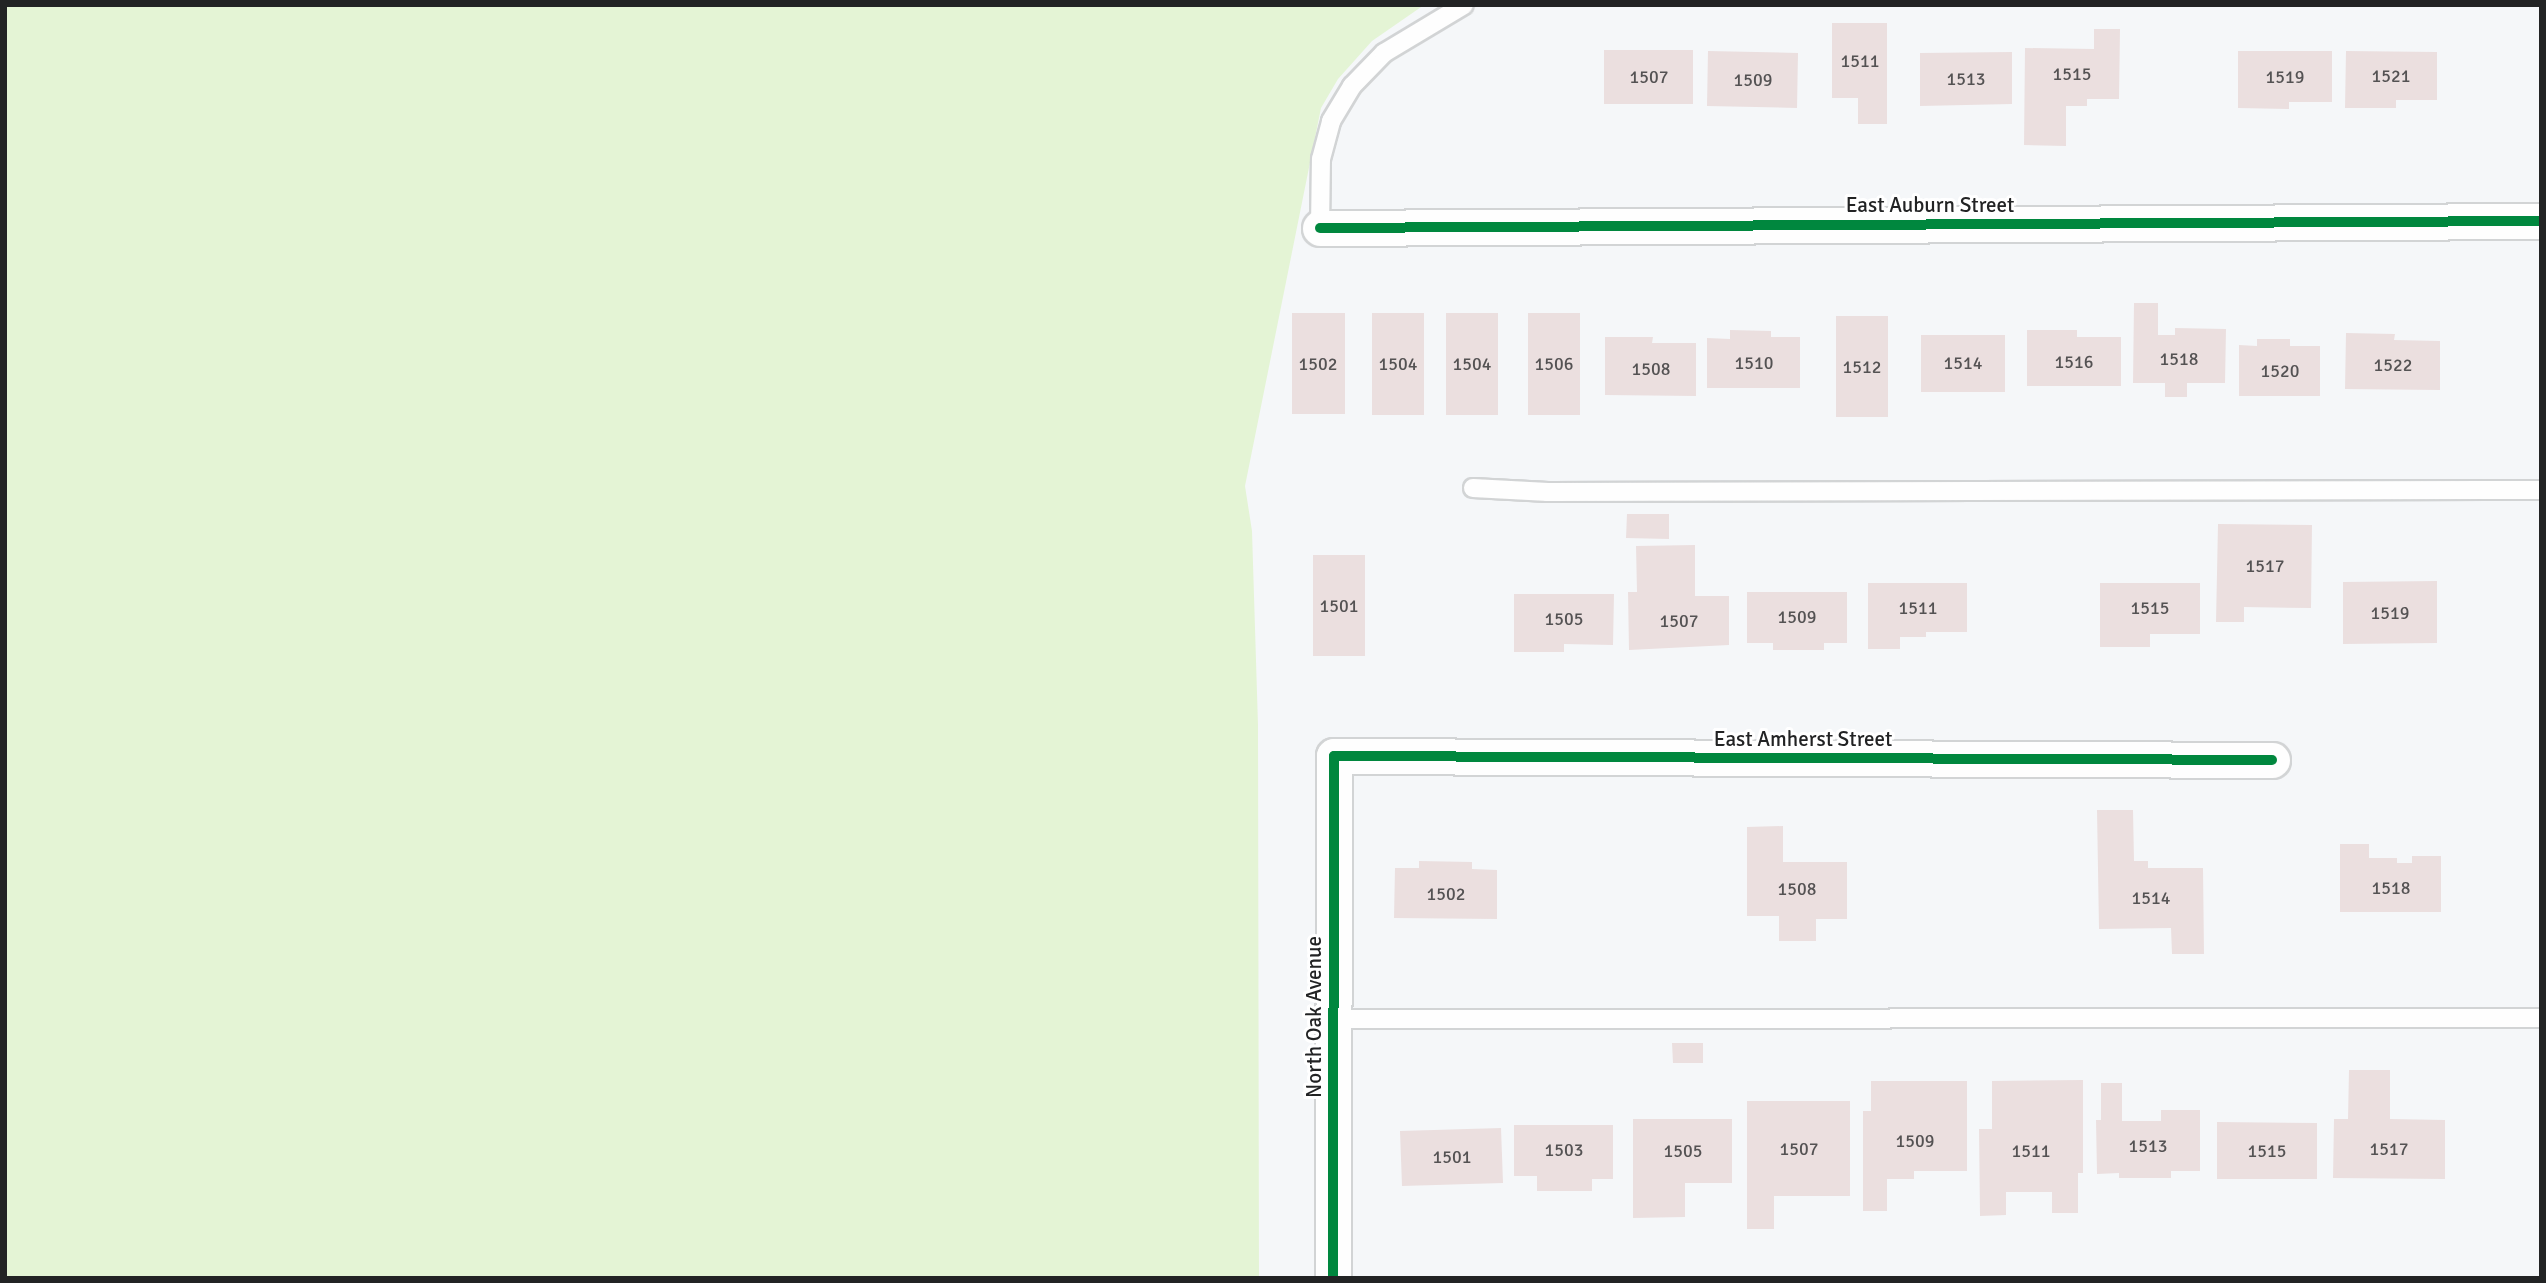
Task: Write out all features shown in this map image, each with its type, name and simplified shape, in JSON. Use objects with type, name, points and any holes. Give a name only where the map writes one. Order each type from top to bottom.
[{"type":"street","name":"East Auburn Street","points":[[1320,228],[2541,221]]},
{"type":"street","name":"East Amherst Street","points":[[1334,756],[2272,760]]},
{"type":"street","name":"North Oak Avenue","points":[[1333,1278],[1334,756]]},
{"type":"lane","points":[[1320,228],[1321,159],[1331,121],[1352,86],[1384,53],[1464,5]]},
{"type":"lane","points":[[1473,488],[1548,492],[2541,490]]},
{"type":"lane","points":[[1333,1020],[2541,1018]]},
{"type":"green space","points":[[5,5],[1424,5],[1372,41],[1338,79],[1321,108],[1245,486],[1252,531],[1258,725],[1259,1278],[5,1278]]},
{"type":"building","points":[[1832,23],[1887,23],[1887,124],[1858,124],[1858,98],[1832,98]]},
{"type":"building","points":[[2094,29],[2120,29],[2119,99],[2087,99],[2087,106],[2066,106],[2066,146],[2024,145],[2025,48],[2094,49]]},
{"type":"building","points":[[1604,50],[1693,50],[1693,104],[1604,104]]},
{"type":"building","points":[[1708,51],[1798,53],[1797,108],[1707,106]]},
{"type":"building","points":[[2238,51],[2332,51],[2332,102],[2289,102],[2289,109],[2238,108]]},
{"type":"building","points":[[2346,51],[2437,52],[2437,100],[2396,100],[2396,108],[2345,108]]},
{"type":"building","points":[[2012,52],[2012,104],[1920,106],[1920,53]]},
{"type":"building","points":[[2134,303],[2158,303],[2158,335],[2175,335],[2175,328],[2226,329],[2225,383],[2187,383],[2187,397],[2165,397],[2165,383],[2133,383]]},
{"type":"building","points":[[1292,313],[1345,313],[1345,414],[1292,414]]},
{"type":"building","points":[[1372,313],[1424,313],[1424,415],[1372,415]]},
{"type":"building","points":[[1446,313],[1498,313],[1498,415],[1446,415]]},
{"type":"building","points":[[1528,313],[1580,313],[1580,415],[1528,415]]},
{"type":"building","points":[[1836,316],[1888,316],[1888,417],[1836,417]]},
{"type":"building","points":[[1730,330],[1771,331],[1771,337],[1800,337],[1800,388],[1707,388],[1707,338],[1730,339]]},
{"type":"building","points":[[2027,330],[2077,330],[2077,337],[2121,337],[2121,386],[2027,386]]},
{"type":"building","points":[[2346,333],[2395,334],[2394,340],[2440,341],[2440,390],[2345,389]]},
{"type":"building","points":[[1921,335],[2005,335],[2005,392],[1921,392]]},
{"type":"building","points":[[1605,337],[1653,337],[1652,343],[1696,343],[1696,396],[1605,395]]},
{"type":"building","points":[[2257,339],[2290,339],[2290,346],[2320,346],[2320,396],[2239,396],[2239,345],[2257,346]]},
{"type":"building","points":[[1627,514],[1669,514],[1669,539],[1626,538]]},
{"type":"building","points":[[2218,524],[2312,525],[2311,608],[2244,607],[2244,622],[2216,622]]},
{"type":"building","points":[[1695,545],[1695,596],[1729,596],[1729,645],[1629,650],[1628,592],[1637,592],[1636,546]]},
{"type":"building","points":[[1313,555],[1365,555],[1365,656],[1313,656]]},
{"type":"building","points":[[2437,581],[2437,643],[2343,644],[2343,582]]},
{"type":"building","points":[[1868,583],[1967,583],[1967,632],[1926,632],[1926,637],[1900,637],[1900,649],[1868,649]]},
{"type":"building","points":[[2100,583],[2200,583],[2200,634],[2150,634],[2150,647],[2100,647]]},
{"type":"building","points":[[1747,592],[1847,592],[1847,643],[1824,643],[1824,650],[1773,650],[1773,643],[1747,643]]},
{"type":"building","points":[[1514,594],[1614,594],[1613,645],[1564,644],[1564,652],[1514,652]]},
{"type":"building","points":[[2097,810],[2133,810],[2134,861],[2148,861],[2148,868],[2203,868],[2204,954],[2172,954],[2171,928],[2099,929]]},
{"type":"building","points":[[1783,826],[1783,862],[1847,862],[1847,919],[1816,919],[1816,941],[1779,941],[1779,916],[1747,916],[1747,827]]},
{"type":"building","points":[[2340,844],[2369,844],[2369,858],[2397,858],[2397,863],[2412,863],[2412,856],[2441,856],[2441,912],[2340,912]]},
{"type":"building","points":[[1419,861],[1472,862],[1472,869],[1497,870],[1497,919],[1394,918],[1395,868],[1419,868]]},
{"type":"building","points":[[1672,1043],[1703,1043],[1703,1063],[1673,1063]]},
{"type":"building","points":[[2349,1070],[2390,1070],[2390,1119],[2445,1120],[2445,1179],[2333,1178],[2334,1119],[2348,1119]]},
{"type":"building","points":[[2083,1080],[2083,1173],[2078,1173],[2078,1213],[2052,1213],[2052,1192],[2006,1192],[2006,1215],[1980,1216],[1979,1129],[1992,1129],[1992,1081]]},
{"type":"building","points":[[1871,1081],[1967,1081],[1967,1171],[1914,1171],[1914,1179],[1887,1179],[1887,1211],[1863,1211],[1863,1111],[1871,1111]]},
{"type":"building","points":[[2101,1083],[2122,1083],[2122,1121],[2161,1121],[2161,1110],[2200,1110],[2200,1171],[2171,1171],[2171,1178],[2119,1178],[2119,1173],[2097,1174],[2096,1120],[2101,1120]]},
{"type":"building","points":[[1747,1101],[1850,1101],[1850,1196],[1774,1196],[1774,1229],[1747,1229]]},
{"type":"building","points":[[1633,1119],[1732,1119],[1732,1183],[1685,1183],[1685,1217],[1633,1218]]},
{"type":"building","points":[[2217,1122],[2317,1123],[2317,1179],[2217,1179]]},
{"type":"building","points":[[1514,1125],[1613,1125],[1613,1179],[1592,1179],[1592,1191],[1537,1191],[1537,1176],[1514,1176]]},
{"type":"building","points":[[1501,1128],[1503,1183],[1402,1186],[1400,1131]]},
{"type":"cycle path","points":[[1320,228],[2541,221]]},
{"type":"cycle path","points":[[1333,1278],[1334,756],[2272,760]]}]
